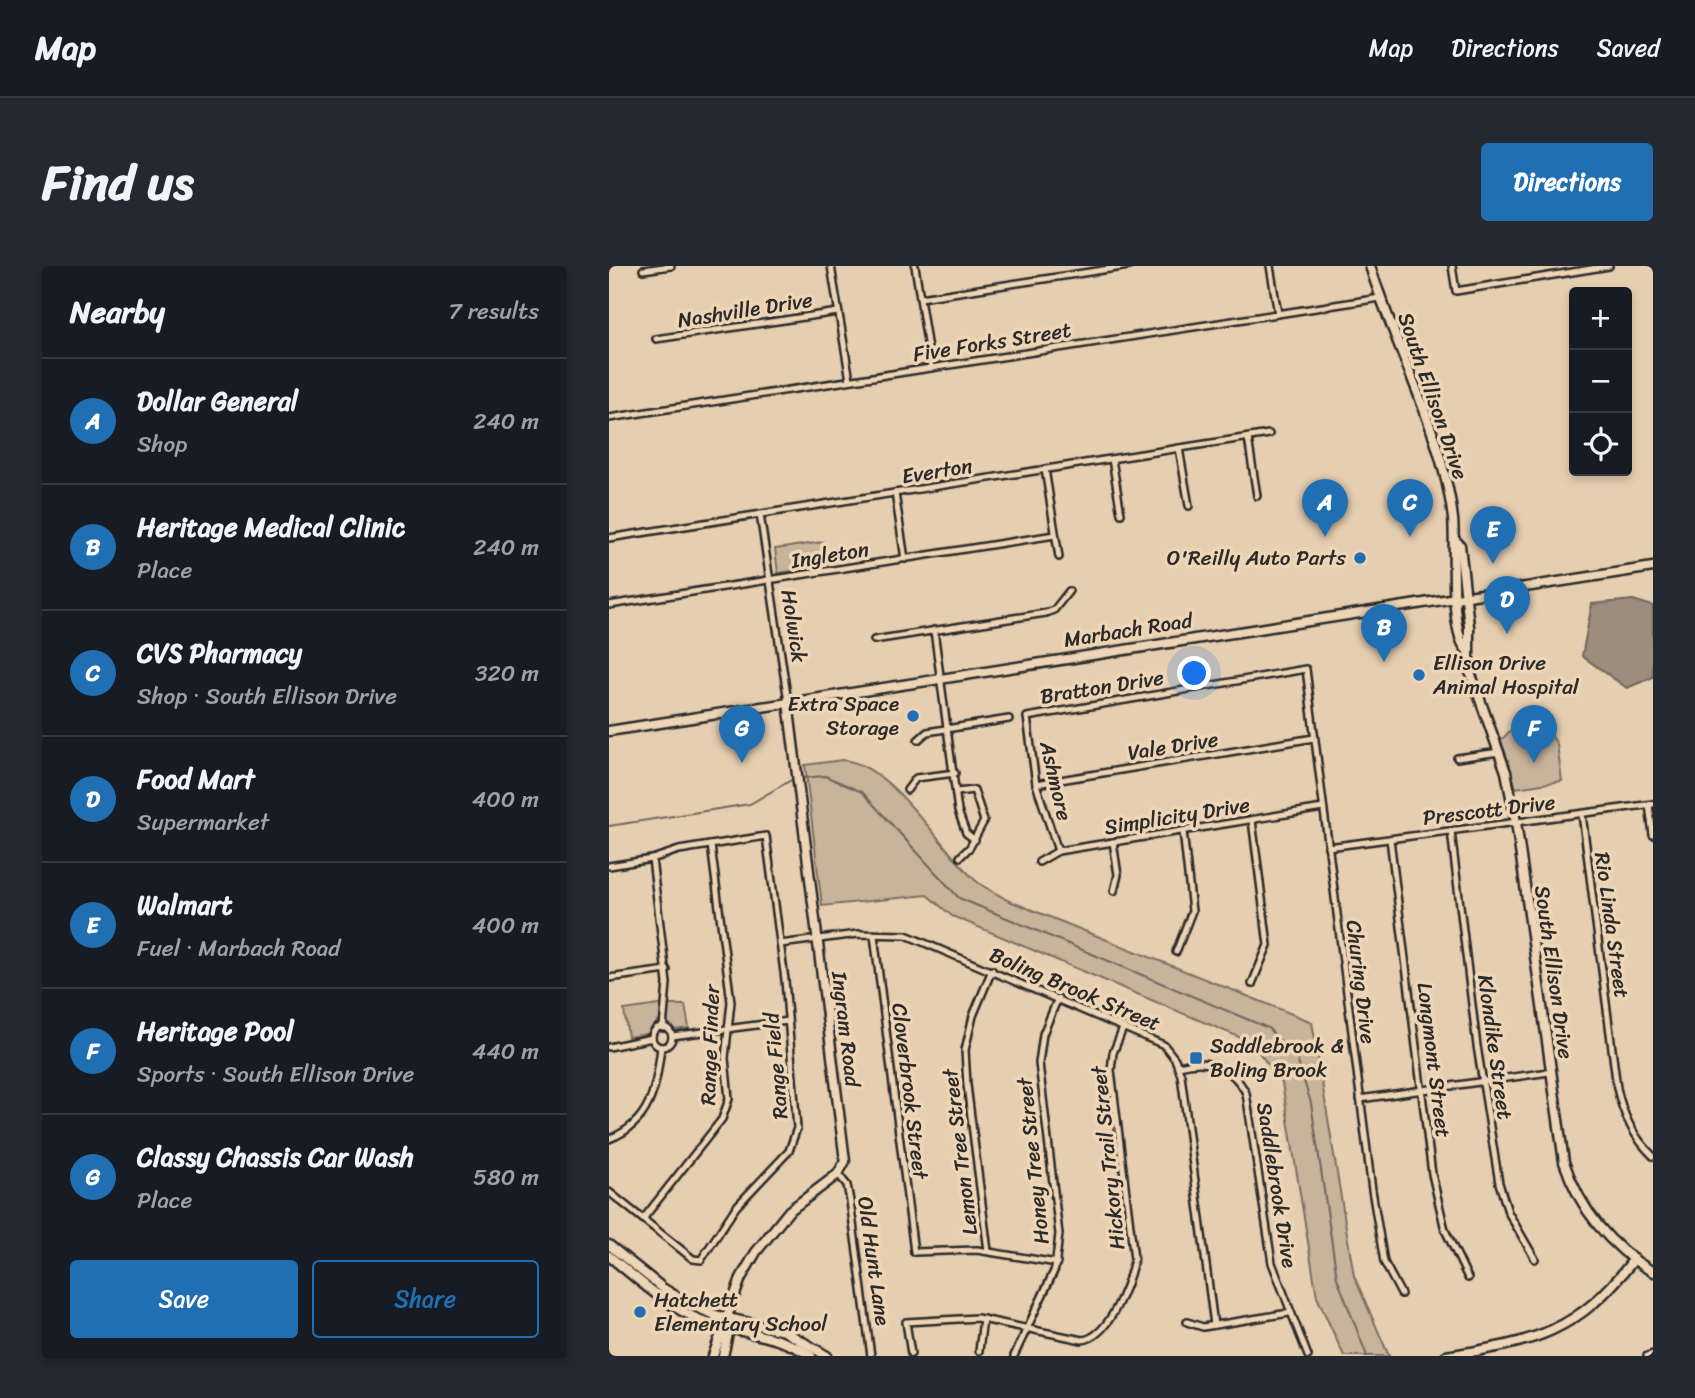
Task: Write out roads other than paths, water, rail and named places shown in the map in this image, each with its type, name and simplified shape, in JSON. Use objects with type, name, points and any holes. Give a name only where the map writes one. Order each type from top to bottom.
[{"type":"street","points":[[643,270],[671,266]]},
{"type":"street","points":[[831,266],[850,380]]},
{"type":"street","points":[[915,266],[931,368]]},
{"type":"street","points":[[920,298],[1129,266]]},
{"type":"street","points":[[1270,266],[1278,314]]},
{"type":"street","name":"South Ellison Drive","points":[[1370,266],[1441,462],[1455,540],[1452,550],[1459,628],[1463,646],[1467,650],[1474,687],[1499,752],[1516,822],[1549,1072],[1564,1162],[1576,1193],[1602,1231],[1653,1272]]},
{"type":"street","points":[[1452,266],[1456,291],[1609,266]]},
{"type":"street","name":"Five Forks Street","points":[[609,418],[1380,298]]},
{"type":"street","name":"Nashville Drive","points":[[656,339],[838,312]]},
{"type":"street","name":"Everton","points":[[609,538],[1269,435]]},
{"type":"street","points":[[1248,438],[1257,496]]},
{"type":"street","points":[[1179,449],[1189,506]]},
{"type":"street","points":[[1112,459],[1121,514]]},
{"type":"street","points":[[1045,470],[1059,557]]},
{"type":"street","points":[[895,493],[905,559]]},
{"type":"street","name":"Holwick","points":[[760,514],[788,702]]},
{"type":"street","name":"Ingleton","points":[[609,605],[1055,535]]},
{"type":"street","name":"South Ellison Drive","points":[[1455,540],[1459,545],[1469,626],[1471,646],[1467,650]]},
{"type":"street","name":"Marbach Road","points":[[609,731],[1653,567]]},
{"type":"street","points":[[874,640],[1046,612],[1053,610],[1069,591]]},
{"type":"street","points":[[1459,628],[1469,626]]},
{"type":"street","points":[[934,630],[963,826],[975,840]]},
{"type":"street","name":"Bratton Drive","points":[[1027,717],[1306,669]]},
{"type":"street","name":"Churing Drive","points":[[1306,669],[1380,1243],[1389,1275],[1401,1294]]},
{"type":"street","name":"Ingram Road","points":[[788,702],[845,1156],[843,1167],[838,1174]]},
{"type":"street","name":"Ashmore","points":[[1027,717],[1036,784],[1058,851]]},
{"type":"street","points":[[918,740],[927,732],[1009,719]]},
{"type":"street","name":"Vale Drive","points":[[1036,784],[1314,738]]},
{"type":"street","points":[[1457,758],[1499,752]]},
{"type":"street","points":[[907,790],[916,778],[955,773]]},
{"type":"street","points":[[957,792],[974,790],[985,821],[975,840],[960,857]]},
{"type":"street","points":[[1651,804],[1653,835]]},
{"type":"street","name":"Prescott Drive","points":[[1328,847],[1651,804]]},
{"type":"street","name":"Simplicity Drive","points":[[1039,862],[1058,851],[1323,808]]},
{"type":"street","name":"Rio Linda Street","points":[[1582,814],[1618,1088],[1628,1124],[1640,1144],[1653,1156]]},
{"type":"street","points":[[1252,820],[1268,945],[1252,984]]},
{"type":"street","points":[[1176,952],[1192,911],[1183,831]]},
{"type":"street","name":"Klondike Street","points":[[1451,831],[1484,1082],[1503,1199],[1517,1231],[1535,1259]]},
{"type":"street","name":"Range Field","points":[[643,1219],[693,1258],[701,1260],[736,1208],[752,1188],[780,1163],[795,1139],[797,1116],[788,1021],[766,836],[711,845]]},
{"type":"street","name":"Longmont Street","points":[[1390,839],[1432,1174],[1444,1230],[1468,1278]]},
{"type":"street","points":[[1114,842],[1118,874],[1114,891]]},
{"type":"street","points":[[609,866],[711,845]]},
{"type":"street","name":"Range Finder","points":[[643,1219],[727,1110],[729,1088],[725,1058],[730,991],[711,845]]},
{"type":"street","points":[[652,859],[667,970],[663,1028]]},
{"type":"street","name":"Boling Brook Street","points":[[780,944],[874,935],[912,937],[1160,1042],[1179,1066]]},
{"type":"street","name":"Cloverbrook Street","points":[[874,935],[914,1252],[952,1249],[988,1251]]},
{"type":"street","points":[[609,978],[667,970]]},
{"type":"street","name":"Lemon Tree Street","points":[[988,1251],[965,1059],[973,1016],[992,970]]},
{"type":"street","name":"Honey Tree Street","points":[[1014,1356],[1057,1263],[1059,1234],[1039,1063],[1043,1034],[1058,998]]},
{"type":"street","points":[[652,1038],[656,1029],[663,1028],[672,1036],[788,1021]]},
{"type":"street","name":"Hickory Trail Street","points":[[911,1354],[906,1322],[954,1317],[983,1319],[1082,1340],[1096,1337],[1105,1326],[1129,1279],[1134,1250],[1111,1065],[1124,1026]]},
{"type":"street","points":[[661,1047],[670,1043],[672,1036]]},
{"type":"street","points":[[609,1047],[652,1038]]},
{"type":"street","points":[[652,1038],[661,1047]]},
{"type":"street","points":[[609,1139],[630,1129],[651,1103],[661,1047]]},
{"type":"street","name":"Saddlebrook Drive","points":[[1179,1066],[1200,1062],[1220,1066],[1237,1078],[1247,1093],[1271,1256],[1289,1312],[1308,1356]]},
{"type":"street","points":[[1179,1066],[1214,1325]]},
{"type":"street","points":[[1360,1099],[1549,1072]]},
{"type":"street","points":[[713,1356],[726,1327],[743,1274],[768,1235],[797,1203],[838,1174]]},
{"type":"street","name":"Old Hunt Lane","points":[[838,1174],[847,1185],[850,1201],[871,1356]]},
{"type":"street","points":[[609,1192],[643,1219]]},
{"type":"street","points":[[609,1245],[676,1296],[708,1312],[784,1331],[827,1356]]},
{"type":"street","points":[[988,1251],[1057,1263]]},
{"type":"street","points":[[609,1256],[678,1309],[726,1327],[776,1338],[811,1356]]},
{"type":"street","points":[[1446,1356],[1519,1343],[1565,1325],[1605,1295],[1635,1259]]},
{"type":"street","points":[[1187,1322],[1196,1326],[1214,1325],[1289,1312]]},
{"type":"street","points":[[979,1351],[983,1319]]},
{"type":"street","points":[[723,1356],[726,1327]]},
{"type":"waterway","points":[[802,778],[825,776],[862,792],[959,898],[1268,1028],[1297,1059],[1311,1103],[1337,1278],[1367,1356]]},
{"type":"waterway","points":[[609,826],[750,804],[793,779]]},
{"type":"place","name":"Dollar General","points":[[1325,537]]},
{"type":"place","name":"CVS Pharmacy","points":[[1410,537]]},
{"type":"place","name":"O'Reilly Auto Parts","points":[[1360,558]]},
{"type":"place","name":"Walmart","points":[[1493,564]]},
{"type":"place","name":"Food Mart","points":[[1507,634]]},
{"type":"place","name":"Heritage Medical Clinic","points":[[1384,662]]},
{"type":"place","name":"Ellison Drive Animal Hospital","points":[[1419,675]]},
{"type":"place","name":"Extra Space Storage","points":[[913,716]]},
{"type":"place","name":"Classy Chassis Car Wash","points":[[742,763]]},
{"type":"place","name":"Heritage Pool","points":[[1534,763]]},
{"type":"place","name":"Saddlebrook & Boling Brook","points":[[1196,1058]]},
{"type":"place","name":"Hatchett Elementary School","points":[[640,1312]]}]
